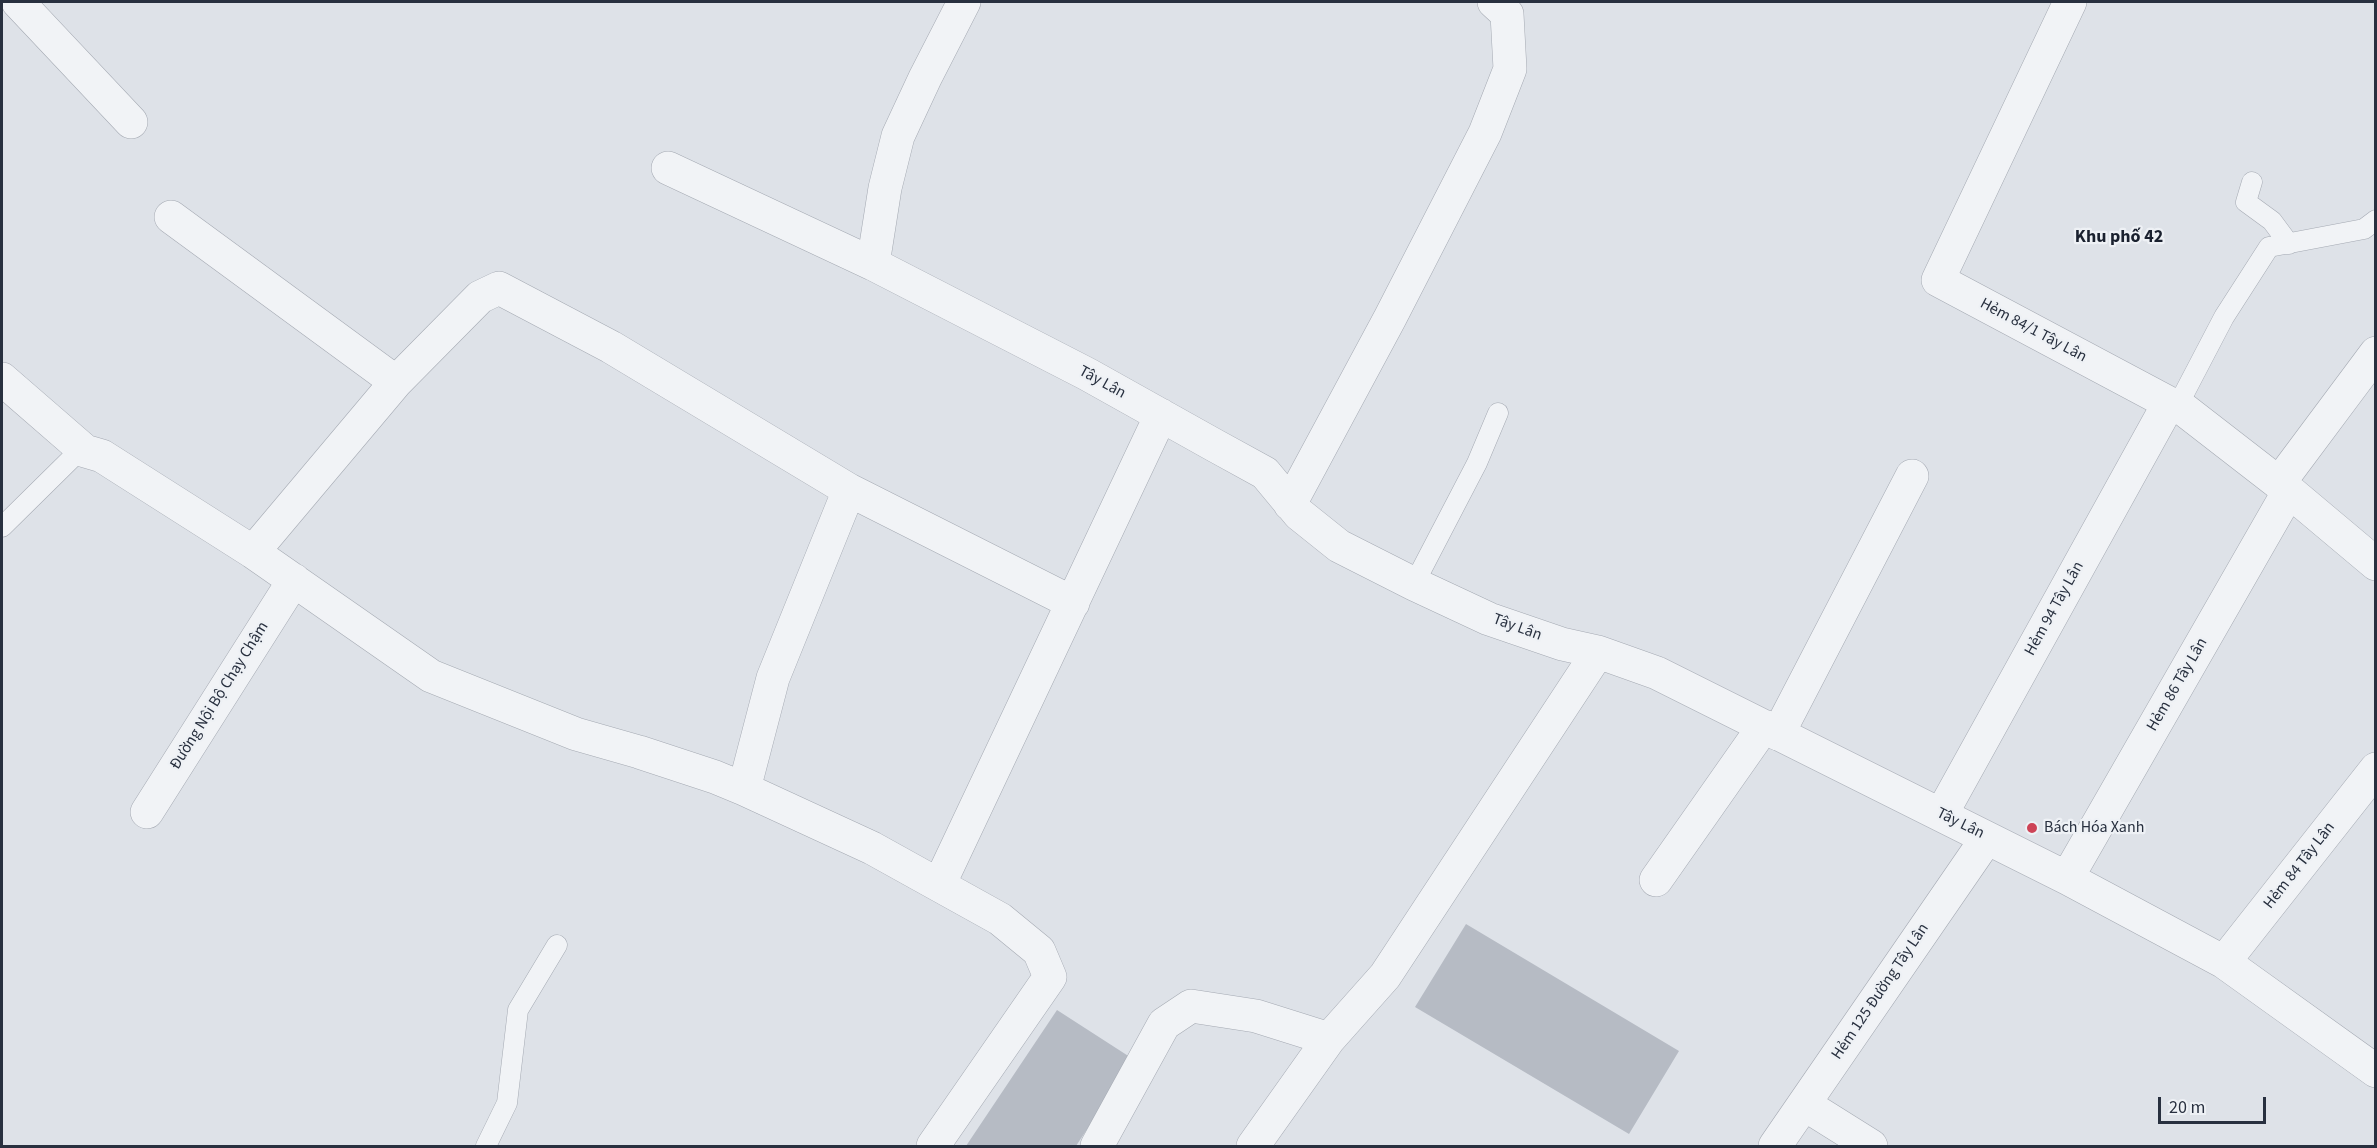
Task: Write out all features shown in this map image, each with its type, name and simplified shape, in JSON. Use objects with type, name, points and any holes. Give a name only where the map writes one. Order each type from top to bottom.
[{"type":"street","points":[[18,2],[131,122]]},
{"type":"street","points":[[873,264],[885,188],[898,136],[964,2]]},
{"type":"street","points":[[1290,504],[1390,318],[1485,133],[1510,69],[1507,14],[1494,2]]},
{"type":"street","name":"Hẻm 84/1 Tây Lân","points":[[2070,2],[1938,280],[2174,404],[2284,487],[2376,564]]},
{"type":"street","name":"Tây Lân","points":[[668,168],[873,264],[1087,374],[1265,473],[1299,514],[1339,546],[1489,619],[1562,644],[1598,652],[1657,673],[2067,878],[2224,962],[2376,1071]]},
{"type":"street","points":[[171,217],[396,382]]},
{"type":"street","points":[[253,552],[396,382],[480,297],[499,288],[610,347],[849,490],[1073,603]]},
{"type":"street","name":"Hẻm 86 Tây Lân","points":[[2067,878],[2284,487],[2376,353]]},
{"type":"street","points":[[2,379],[85,451],[102,456],[253,552],[431,676],[576,734],[650,756],[744,789],[872,848],[1000,919],[1039,951],[1050,977],[933,1146]]},
{"type":"street","name":"Hẻm 94 Tây Lân","points":[[1941,815],[2174,404]]},
{"type":"street","points":[[939,885],[1161,415]]},
{"type":"street","points":[[1656,880],[1771,730],[1912,476]]},
{"type":"street","points":[[744,789],[773,678],[849,490]]},
{"type":"street","name":"Đường Nội Bộ Chạy Chậm","points":[[147,812],[294,580]]},
{"type":"street","points":[[1253,1146],[1329,1039],[1385,976],[1598,652]]},
{"type":"street","name":"Hẻm 84 Tây Lân","points":[[2224,962],[2376,770]]},
{"type":"street","name":"Hẻm 125 Đường Tây Lân","points":[[1775,1146],[1987,838]]},
{"type":"street","points":[[1097,1146],[1164,1024],[1191,1006],[1256,1016],[1329,1039]]},
{"type":"street","points":[[1804,1104],[1871,1146]]},
{"type":"lane","points":[[2252,182],[2247,202],[2272,221],[2289,244]]},
{"type":"lane","points":[[2174,404],[2224,317],[2269,247],[2364,229],[2376,220]]},
{"type":"lane","points":[[1414,584],[1477,462],[1498,413]]},
{"type":"lane","points":[[2,527],[72,458],[85,451]]},
{"type":"lane","points":[[486,1146],[507,1103],[518,1010],[556,945]]},
{"type":"building","points":[[1466,924],[1679,1051],[1629,1134],[1415,1007]]},
{"type":"building","points":[[1057,1010],[1133,1059],[1076,1146],[966,1146]]},
{"type":"place","name":"Bách Hóa Xanh","points":[[2032,828]]},
{"type":"district","name":"Khu phố 42","points":[[2119,238]]}]
